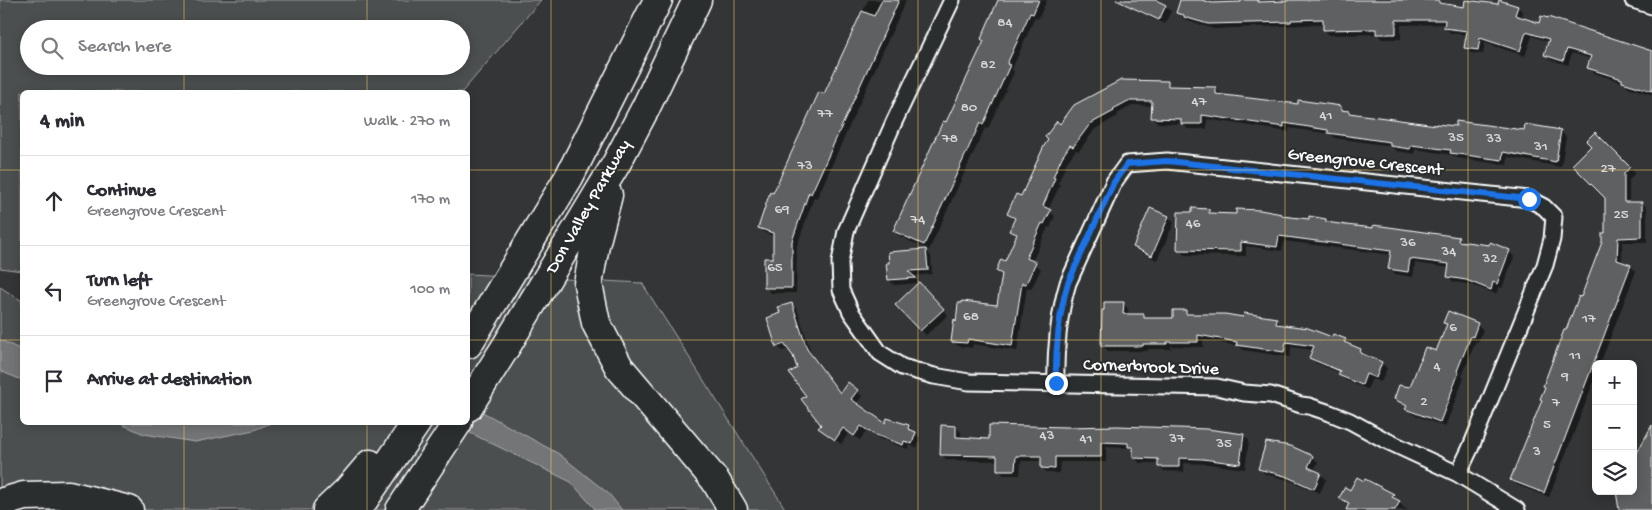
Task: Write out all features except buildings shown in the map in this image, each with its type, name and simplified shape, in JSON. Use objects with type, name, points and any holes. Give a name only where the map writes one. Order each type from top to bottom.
[{"type":"highway","name":"Don Valley Parkway","points":[[472,337],[569,178],[658,0]]},
{"type":"highway","name":"Don Valley Parkway","points":[[470,404],[616,164],[646,107],[697,0]]},
{"type":"highway","points":[[616,164],[595,245],[588,284],[596,323],[619,367],[715,480],[733,510]]},
{"type":"highway","points":[[400,510],[456,425]]},
{"type":"highway","points":[[327,510],[347,491],[374,460],[410,432]]},
{"type":"highway","points":[[357,510],[410,432]]},
{"type":"highway","points":[[0,503],[24,496],[69,494],[129,510]]},
{"type":"street","name":"Cornerbrook Drive","points":[[952,0],[894,122],[846,231],[840,262],[841,290],[851,312],[880,353],[902,367],[934,376],[969,382],[1217,387],[1271,395],[1330,412],[1350,421],[1385,440],[1458,474],[1517,510]]},
{"type":"street","name":"Greengrove Crescent","points":[[1056,383],[1056,366],[1066,290],[1114,182],[1127,164],[1167,161],[1529,199],[1544,207],[1554,217],[1549,251],[1470,449],[1458,474]]},
{"type":"shaded area","points":[[0,0],[541,0],[464,90],[20,90],[20,271],[0,268]]},
{"type":"shaded area","points":[[470,274],[642,283],[786,510],[0,510],[0,287],[20,300],[20,425],[470,425]]},
{"type":"shaded area","points":[[0,340],[20,349],[20,379],[0,371]]},
{"type":"shaded area","points":[[470,405],[559,454],[609,494],[622,510],[596,510],[571,482],[462,429],[463,425],[470,425]]},
{"type":"shaded area","points":[[124,425],[266,425],[254,430],[195,442],[144,434]]},
{"type":"route","points":[[1056,383],[1056,366],[1064,297],[1068,283],[1114,182],[1127,164],[1167,161],[1529,199]]}]
